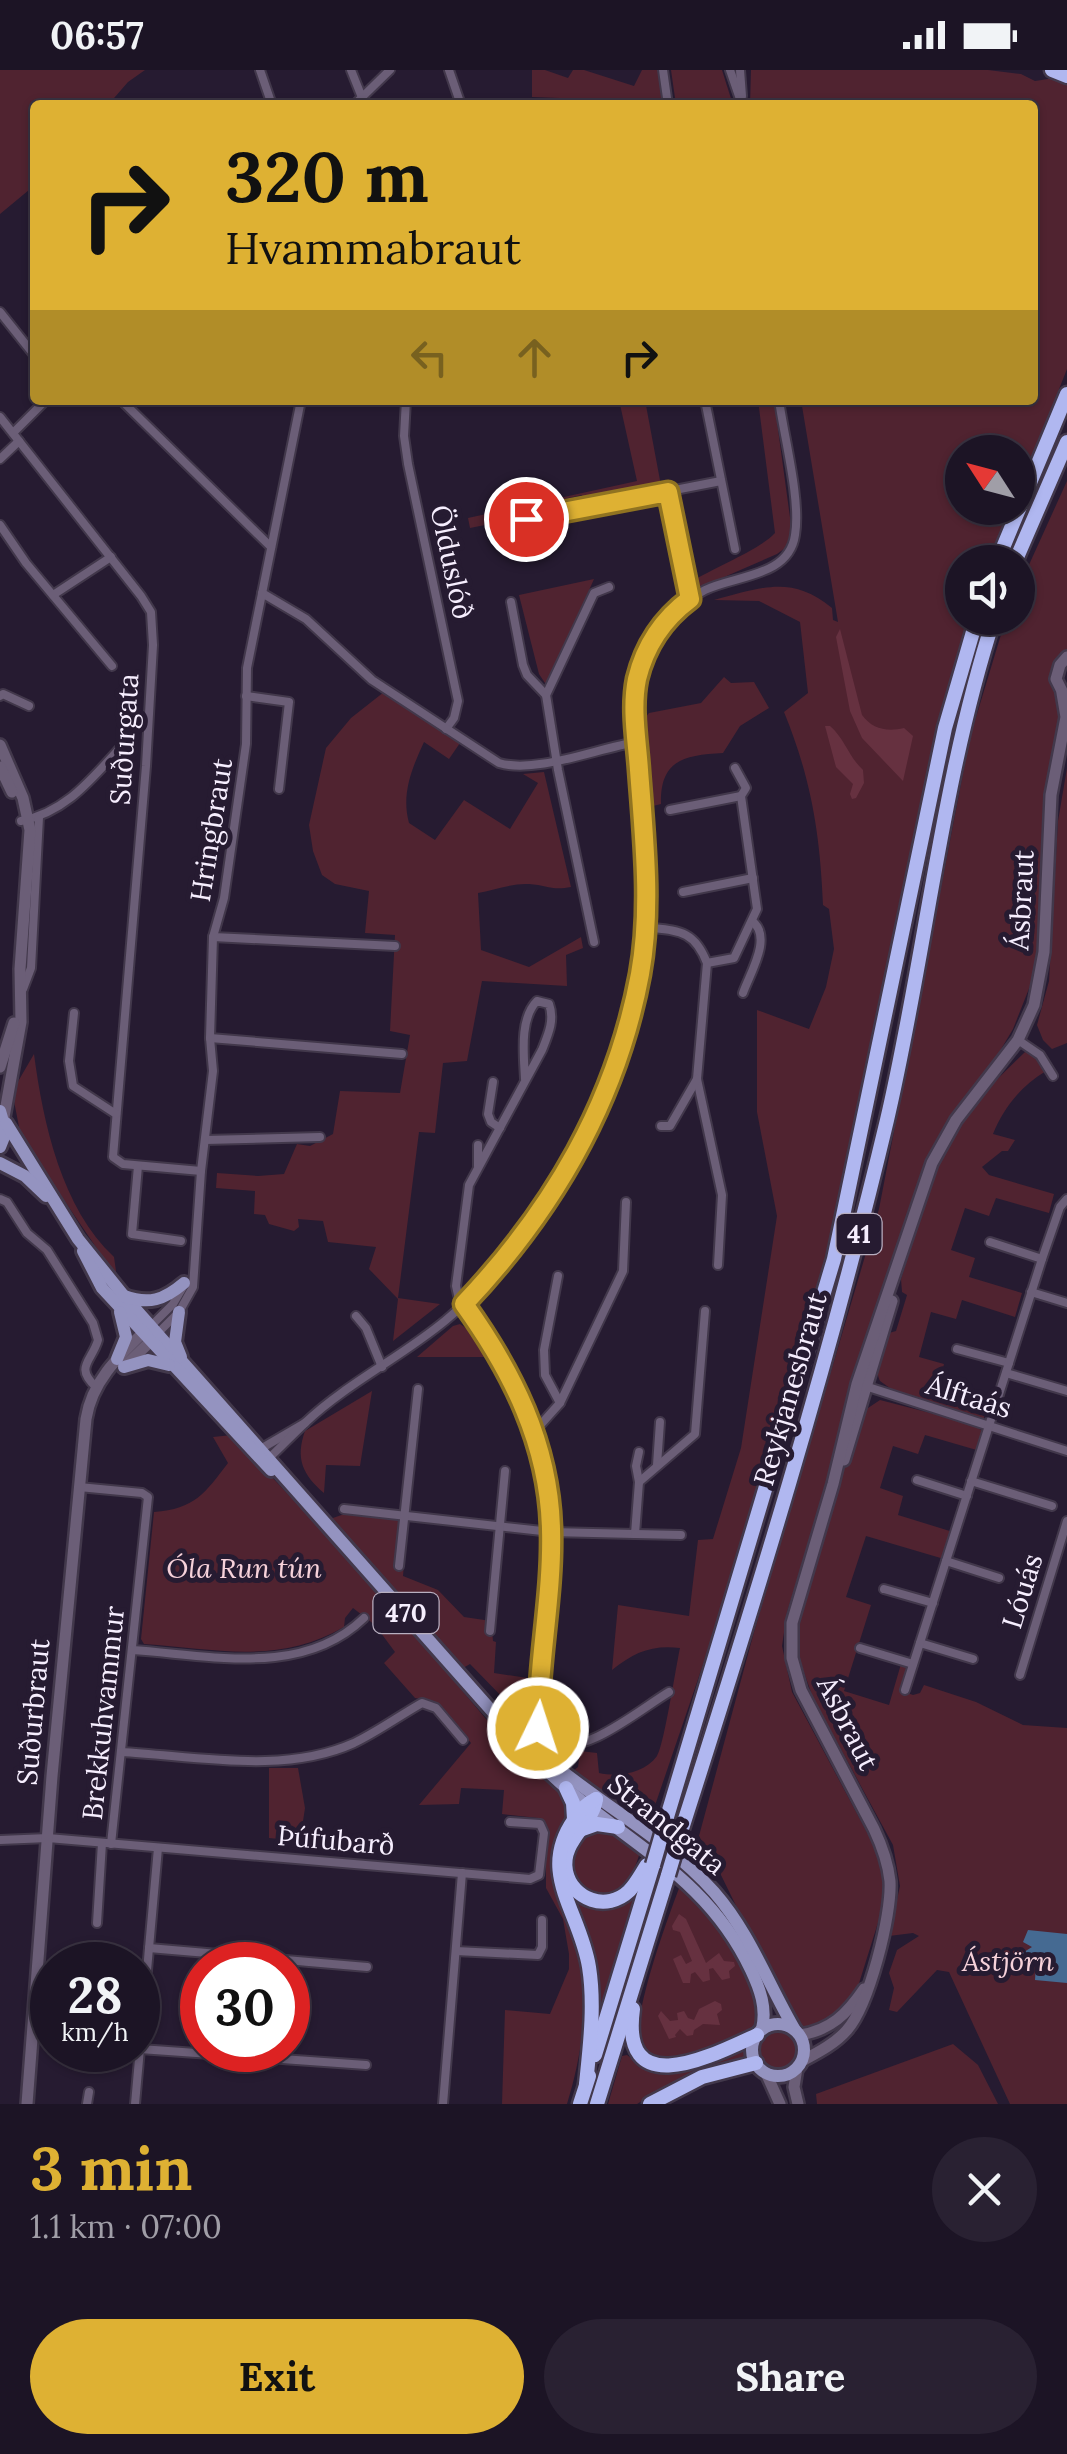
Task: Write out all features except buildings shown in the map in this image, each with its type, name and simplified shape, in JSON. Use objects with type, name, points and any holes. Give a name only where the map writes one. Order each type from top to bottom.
[{"type":"highway","points":[[1052,70],[1067,76]]},
{"type":"highway","points":[[1004,545],[1067,394]]},
{"type":"highway","points":[[1022,545],[1067,442]]},
{"type":"highway","name":"Reykjanesbraut","points":[[580,2104],[834,1259],[945,728],[972,635]]},
{"type":"highway","name":"Reykjanesbraut","points":[[597,2104],[842,1304],[888,1114],[958,743],[989,635]]},
{"type":"highway","points":[[566,1788],[573,1802],[576,1825],[566,1870],[573,1887],[588,1899],[606,1902],[626,1894],[651,1863]]},
{"type":"highway","points":[[586,2084],[592,2005],[589,1966],[557,1862],[560,1843],[592,1804]]},
{"type":"highway","points":[[576,1825],[618,1827]]},
{"type":"highway","points":[[638,1969],[631,2030],[635,2046],[651,2063],[667,2068],[690,2065],[760,2032]]},
{"type":"highway","points":[[650,2104],[702,2077],[761,2068]]},
{"type":"main road","points":[[0,1146],[6,1132],[3,1117]]},
{"type":"main road","name":"Strandgata","points":[[3,1117],[78,1239],[93,1274],[301,1495],[530,1754],[566,1788],[680,1859],[715,1894],[750,1943],[798,2033]]},
{"type":"main road","name":"Strandgata","points":[[0,1162],[25,1176],[62,1212]]},
{"type":"main road","points":[[182,1368],[158,1360],[120,1363],[126,1332],[121,1300],[157,1301],[184,1283]]},
{"type":"main road","points":[[179,1312],[175,1342],[182,1368]]},
{"type":"main road","name":"Strandgata","points":[[512,1730],[618,1827],[692,1886],[732,1934],[760,1992],[764,2011],[760,2032]]},
{"type":"main road","points":[[760,2032],[775,2024],[798,2033]]},
{"type":"main road","name":"470","points":[[760,2032],[752,2050],[761,2068]]},
{"type":"main road","name":"470","points":[[798,2033],[804,2048],[799,2065]]},
{"type":"main road","points":[[761,2068],[779,2076],[799,2065]]},
{"type":"street","points":[[260,70],[270,100]]},
{"type":"street","points":[[351,70],[359,100]]},
{"type":"street","points":[[363,100],[390,70]]},
{"type":"street","points":[[449,70],[459,100]]},
{"type":"street","points":[[663,70],[667,100]]},
{"type":"street","points":[[730,70],[741,100]]},
{"type":"street","points":[[740,70],[743,100]]},
{"type":"street","points":[[0,312],[30,350]]},
{"type":"street","points":[[0,459],[42,405]]},
{"type":"street","points":[[131,405],[272,547]]},
{"type":"street","name":"Hringbraut","points":[[150,1334],[179,1312],[193,1286],[213,1071],[210,1038],[214,936],[224,898],[242,782],[247,668],[300,405]]},
{"type":"street","name":"Ölduslóð","points":[[406,405],[408,464],[458,701],[454,718],[446,729]]},
{"type":"street","points":[[707,405],[734,548]]},
{"type":"street","points":[[262,1455],[464,1304],[541,1212],[592,1126],[615,1068],[641,969],[644,838],[635,696],[646,654],[662,626],[690,599],[733,579],[766,571],[792,548],[795,517],[781,405]]},
{"type":"street","name":"Suðurgata","points":[[0,417],[151,612],[153,644],[146,766],[113,1157],[117,1162],[138,1166]]},
{"type":"street","points":[[490,526],[721,480]]},
{"type":"street","points":[[668,492],[690,599]]},
{"type":"street","points":[[0,525],[112,666]]},
{"type":"street","points":[[53,596],[111,557]]},
{"type":"street","points":[[546,696],[594,593],[609,587]]},
{"type":"street","points":[[262,593],[306,619],[372,680],[474,749],[509,766],[638,742]]},
{"type":"street","points":[[512,602],[523,665],[546,696],[594,942]]},
{"type":"street","name":"Ásbraut","points":[[799,2065],[847,2030],[866,1998],[890,1895],[883,1848],[808,1706],[792,1658],[791,1633],[797,1602],[833,1484],[841,1470],[862,1386],[928,1175],[944,1139],[1018,1040],[1034,1004],[1042,972],[1049,815],[1064,755],[1064,696],[1056,679],[1066,656]]},
{"type":"street","points":[[0,696],[30,706]]},
{"type":"street","points":[[246,696],[288,702],[279,790]]},
{"type":"street","points":[[0,746],[30,819],[19,1041],[3,1117]]},
{"type":"street","points":[[30,819],[64,805],[122,746]]},
{"type":"street","points":[[0,766],[30,819],[14,1024],[0,1067]]},
{"type":"street","points":[[708,963],[734,958],[757,909],[741,796],[746,788],[735,768]]},
{"type":"street","points":[[670,810],[741,796]]},
{"type":"street","points":[[683,892],[753,878]]},
{"type":"street","points":[[742,994],[762,942],[760,926],[752,920]]},
{"type":"street","points":[[644,927],[686,934],[701,947],[708,963],[697,1079],[722,1195],[718,1265]]},
{"type":"street","points":[[214,936],[395,946]]},
{"type":"street","points":[[526,1080],[524,1056],[529,1012],[537,1002],[545,1001],[551,1008],[550,1028],[526,1080],[469,1186],[457,1275],[458,1294],[507,1367],[534,1432],[549,1493],[551,1532],[538,1723],[541,1734],[551,1744],[572,1747],[594,1738],[668,1692]]},
{"type":"street","points":[[74,1013],[69,1061],[73,1086],[116,1114]]},
{"type":"street","points":[[210,1038],[402,1054]]},
{"type":"street","points":[[1018,1040],[1040,1055],[1053,1076]]},
{"type":"street","points":[[661,1126],[670,1126],[697,1079]]},
{"type":"street","points":[[493,1082],[489,1119],[500,1128]]},
{"type":"street","points":[[205,1140],[320,1137]]},
{"type":"street","points":[[478,1144],[478,1170]]},
{"type":"street","points":[[181,1241],[132,1234],[138,1166],[201,1171]]},
{"type":"street","name":"Suðurbraut","points":[[0,1199],[27,1233],[47,1250],[93,1324],[98,1340],[84,1371],[86,1378],[97,1385],[87,1411],[79,1488],[26,2104]]},
{"type":"street","points":[[905,1690],[1031,1292],[1060,1207],[1067,1199]]},
{"type":"street","points":[[534,1432],[560,1404],[622,1272],[626,1202]]},
{"type":"street","points":[[990,1242],[1042,1259]]},
{"type":"street","name":"Hringbraut","points":[[150,1334],[192,1270]]},
{"type":"street","points":[[558,1276],[554,1314],[548,1320],[545,1369],[560,1404]]},
{"type":"street","points":[[1031,1292],[1067,1303]]},
{"type":"street","points":[[639,1482],[695,1434],[705,1311]]},
{"type":"street","points":[[356,1316],[364,1324],[382,1367]]},
{"type":"street","points":[[97,1385],[150,1334]]},
{"type":"street","points":[[957,1348],[1009,1363]]},
{"type":"street","points":[[1006,1373],[1067,1391]]},
{"type":"street","name":"Álftaás","points":[[862,1386],[1067,1451]]},
{"type":"street","points":[[399,1566],[418,1389]]},
{"type":"street","points":[[657,1465],[660,1422]]},
{"type":"street","points":[[634,1534],[639,1452]]},
{"type":"street","points":[[490,1631],[505,1471]]},
{"type":"street","points":[[917,1480],[967,1496]]},
{"type":"street","points":[[971,1481],[1052,1506]]},
{"type":"street","name":"Brekkuhvammur","points":[[79,1488],[142,1493],[148,1497],[121,1752],[97,1923]]},
{"type":"street","points":[[344,1509],[551,1532],[681,1536]]},
{"type":"street","name":"Lóuás","points":[[1020,1675],[1067,1520]]},
{"type":"street","points":[[946,1561],[999,1578]]},
{"type":"street","points":[[884,1589],[933,1603]]},
{"type":"street","points":[[132,1650],[295,1656],[334,1640],[364,1618]]},
{"type":"street","points":[[920,1643],[973,1659]]},
{"type":"street","points":[[860,1648],[913,1664]]},
{"type":"street","points":[[121,1752],[231,1759],[295,1758],[354,1742],[422,1704],[436,1708],[463,1740]]},
{"type":"street","name":"Þúfubarð","points":[[0,1840],[48,1838],[462,1874],[530,1879],[539,1875],[544,1833],[540,1824],[510,1822]]},
{"type":"street","points":[[150,1942],[158,1848]]},
{"type":"street","points":[[442,2104],[462,1874]]},
{"type":"street","points":[[456,1951],[538,1955],[542,1947],[542,1920]]},
{"type":"street","points":[[160,1949],[368,1967]]},
{"type":"street","name":"Ásbraut","points":[[798,2033],[828,2028],[850,2008],[870,1979]]},
{"type":"street","points":[[160,2050],[366,2065]]},
{"type":"street","points":[[798,2104],[794,2087],[799,2065]]},
{"type":"street","points":[[761,2068],[780,2104]]},
{"type":"street","points":[[135,2104],[138,2072]]},
{"type":"street","points":[[87,2104],[88,2092]]},
{"type":"green space","points":[[0,70],[145,70],[112,100],[30,100],[30,189],[0,214]]},
{"type":"green space","points":[[532,70],[568,78],[573,70],[584,70],[634,86],[642,70],[663,70],[667,100],[613,100],[532,97]]},
{"type":"green space","points":[[671,70],[722,70],[731,100],[675,100]]},
{"type":"green space","points":[[751,70],[988,70],[1021,74],[1035,81],[1061,77],[1067,80],[1067,369],[1035,450],[1035,435],[945,435],[945,525],[1006,525],[998,545],[945,545],[945,635],[968,635],[839,1211],[712,1638],[647,1829],[569,1774],[578,1767],[580,1751],[597,1753],[599,1773],[614,1775],[645,1767],[660,1749],[680,1648],[644,1651],[612,1670],[618,1605],[689,1616],[698,1540],[713,1539],[741,1448],[777,1216],[757,1112],[757,1010],[809,1029],[826,987],[834,949],[829,909],[823,905],[812,806],[784,712],[808,693],[800,622],[759,601],[714,600],[761,588],[789,587],[817,597],[832,608],[833,620],[838,622],[802,405],[1038,405],[1038,100],[750,100]]},
{"type":"green space","points":[[620,405],[646,405],[662,491],[585,506],[582,495],[499,513],[500,522],[470,528],[468,518],[637,481]]},
{"type":"green space","points":[[759,405],[775,405],[792,532],[788,546],[699,588],[691,582],[775,533]]},
{"type":"green space","points":[[1067,481],[1067,649],[1057,685],[1063,724],[1036,971],[1013,1029],[994,1061],[948,1120],[929,1154],[842,1422],[787,1612],[782,1646],[792,1692],[869,1836],[884,1883],[882,1910],[855,1996],[839,2016],[807,2031],[794,2024],[699,1836],[754,1632],[879,1209],[970,737],[1001,635],[1035,635],[1035,552]]},
{"type":"green space","points":[[594,579],[547,686],[539,674],[519,595]]},
{"type":"green space","points":[[724,677],[731,683],[754,682],[769,708],[740,726],[723,753],[677,763],[665,778],[661,804],[653,806],[643,720],[649,713],[701,703]]},
{"type":"green space","points":[[384,692],[460,743],[449,759],[424,742],[409,781],[409,823],[435,840],[464,800],[510,829],[538,783],[523,774],[544,772],[571,887],[523,884],[478,893],[481,950],[529,967],[581,937],[583,948],[566,955],[567,986],[482,981],[467,1061],[443,1063],[435,1133],[419,1132],[398,1298],[440,1304],[393,1341],[398,1299],[369,1269],[376,1247],[328,1242],[323,1221],[298,1219],[299,1227],[294,1231],[269,1224],[265,1215],[254,1214],[255,1191],[216,1188],[217,1173],[284,1174],[297,1144],[310,1146],[333,1134],[340,1091],[400,1093],[410,1035],[390,1031],[395,935],[365,933],[369,891],[335,884],[322,875],[309,825],[326,748],[351,718]]},
{"type":"green space","points":[[1067,768],[1067,1043],[1052,1049],[1037,1025],[1049,981],[1058,821]]},
{"type":"green space","points":[[1025,1052],[1037,1056],[1046,1071],[1021,1090],[997,1124],[993,1134],[1015,1140],[1008,1151],[1002,1151],[982,1167],[989,1175],[1054,1194],[1049,1213],[996,1198],[989,1216],[965,1208],[951,1250],[975,1258],[969,1277],[1022,1293],[1015,1317],[962,1300],[956,1319],[931,1312],[919,1357],[944,1364],[939,1385],[991,1397],[981,1418],[894,1391],[880,1381],[878,1363],[889,1333],[896,1331],[907,1295],[902,1292],[901,1279],[933,1175],[952,1133],[978,1098]]},
{"type":"green space","points":[[34,1054],[50,1136],[68,1190],[96,1237],[114,1257],[117,1278],[21,1137],[13,1096]]},
{"type":"green space","points":[[460,1324],[476,1335],[487,1357],[417,1357],[453,1326]]},
{"type":"green space","points":[[372,1391],[360,1466],[326,1465],[324,1493],[303,1466],[305,1431]]},
{"type":"green space","points":[[880,1400],[973,1424],[985,1433],[980,1451],[925,1435],[918,1454],[893,1446],[880,1488],[903,1496],[898,1515],[953,1532],[944,1559],[866,1536],[846,1597],[871,1605],[844,1691],[889,1705],[901,1664],[910,1666],[902,1691],[913,1695],[920,1693],[924,1685],[976,1702],[1023,1725],[1067,1728],[1067,2104],[1010,2104],[949,1972],[937,1970],[897,2012],[889,2010],[894,1988],[889,1973],[897,1950],[919,1936],[889,1936],[900,1886],[893,1845],[813,1698],[798,1642],[802,1604],[841,1478],[865,1410]]},
{"type":"green space","name":"Óla Run tún","points":[[232,1435],[371,1582],[486,1719],[563,1792],[568,1813],[554,1843],[552,1860],[579,1946],[584,1991],[582,2037],[567,2104],[502,2104],[505,2010],[550,2014],[569,1969],[563,1919],[546,1888],[546,1828],[538,1818],[502,1814],[504,1790],[461,1788],[459,1804],[419,1805],[471,1743],[442,1708],[434,1701],[415,1698],[384,1663],[395,1652],[375,1625],[353,1608],[344,1627],[320,1639],[247,1652],[144,1644],[141,1639],[154,1512],[180,1507],[198,1498],[228,1463],[213,1437]]},
{"type":"green space","points":[[353,1511],[408,1519],[403,1576],[438,1590],[464,1617],[491,1621],[496,1642],[494,1673],[534,1679],[532,1716],[520,1723],[509,1711],[508,1703],[470,1664],[463,1668],[330,1519]]},
{"type":"green space","points":[[269,1768],[298,1768],[305,1808],[300,1841],[269,1838]]},
{"type":"green space","points":[[595,1830],[619,1833],[641,1849],[629,1877],[610,1892],[586,1889],[573,1870],[573,1857],[580,1843]]},
{"type":"green space","points":[[681,1883],[737,1955],[757,1998],[758,2017],[750,2032],[704,2054],[678,2061],[650,2054],[642,2046],[639,2028],[653,1963]]},
{"type":"green space","points":[[641,1885],[599,2015],[597,1974],[569,1892],[587,1903]]},
{"type":"green space","points":[[778,2029],[792,2035],[798,2049],[792,2063],[778,2069],[764,2063],[758,2049],[764,2035]]},
{"type":"green space","points":[[953,2044],[978,2065],[998,2104],[817,2104],[816,2094]]},
{"type":"green space","points":[[747,2045],[749,2058],[671,2083],[637,2104],[608,2104],[622,2056],[671,2070],[701,2064]]},
{"type":"shaded area","points":[[840,629],[862,715],[875,726],[904,728],[913,736],[903,781],[862,738],[850,711],[836,637]]},
{"type":"shaded area","points":[[825,726],[835,731],[863,770],[864,783],[856,798],[852,799],[850,794],[853,784],[836,767]]},
{"type":"shaded area","points":[[679,1914],[686,1919],[706,1963],[719,1953],[724,1961],[734,1962],[730,1978],[722,1980],[713,1968],[709,1969],[710,1980],[703,1982],[695,1972],[690,1983],[683,1983],[673,1959],[681,1955],[686,1964],[692,1961],[680,1932],[673,1930]]},
{"type":"shaded area","points":[[715,2001],[721,2004],[722,2010],[717,2014],[720,2025],[703,2024],[687,2036],[680,2029],[676,2037],[669,2039],[658,2016],[661,2011],[670,2021],[678,2020],[677,2013],[684,2011],[694,2020],[699,2009]]},
{"type":"water","name":"Ástjörn","points":[[1028,1930],[1067,1934],[1067,1983],[1035,1980],[1036,1965],[1028,1957],[1011,1960],[1032,1947],[1023,1942]]},
{"type":"route","points":[[526,519],[668,492],[690,599],[655,635],[637,682],[635,721],[644,838],[644,927],[641,969],[615,1068],[568,1172],[496,1270],[464,1304],[507,1367],[520,1394],[549,1493],[551,1532],[538,1728]]}]
